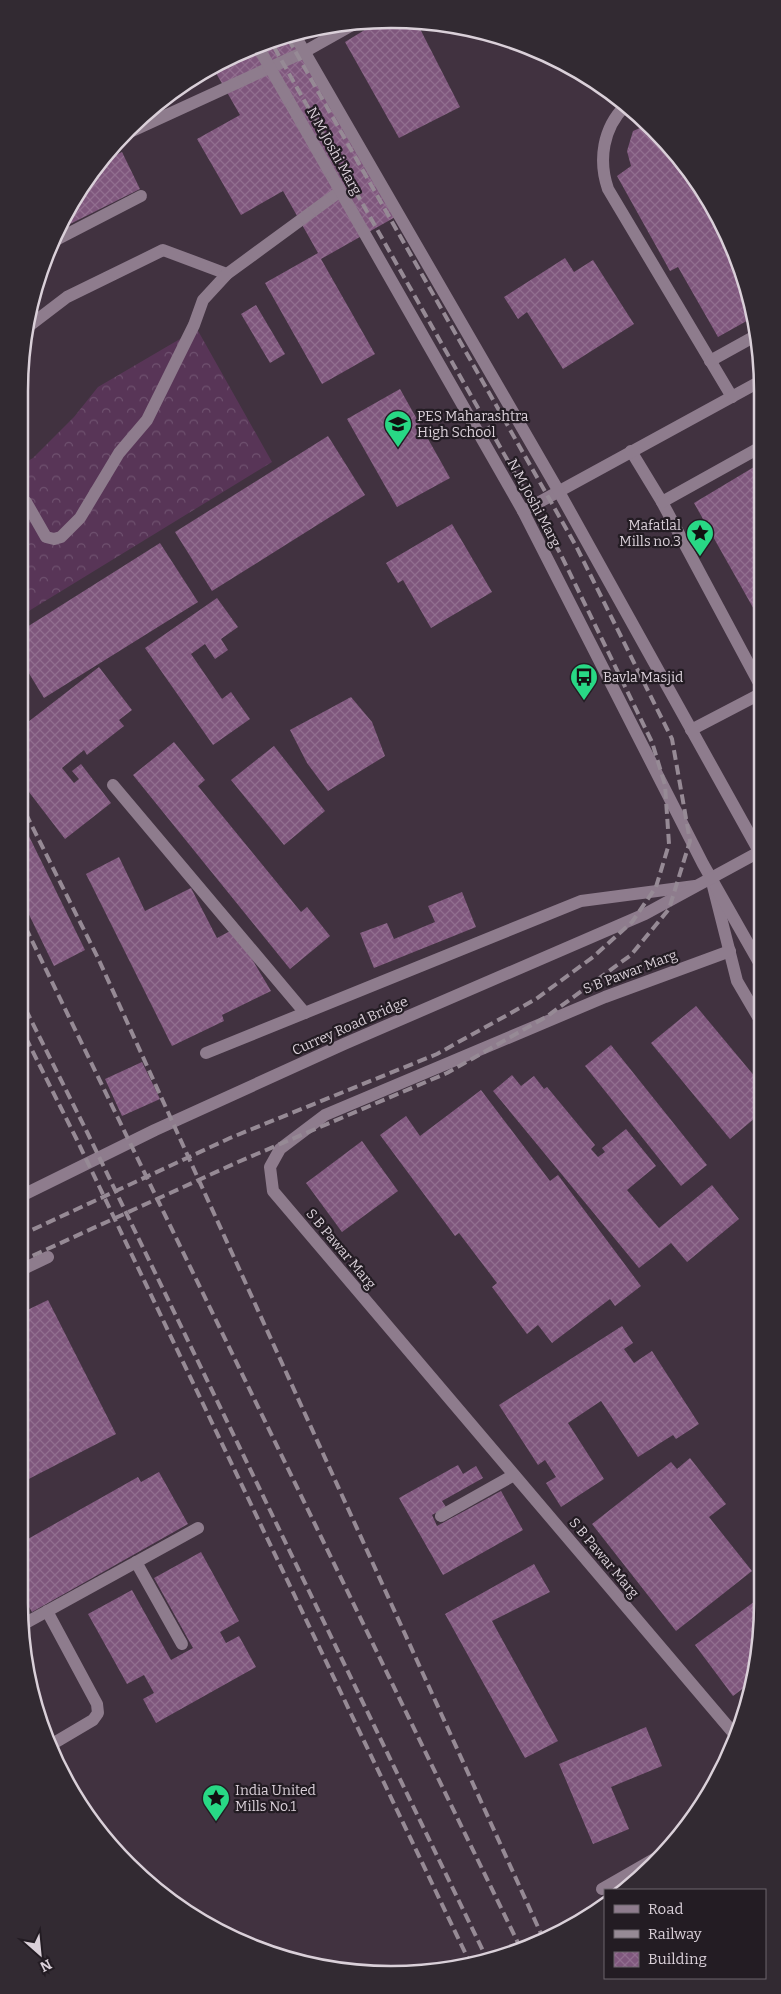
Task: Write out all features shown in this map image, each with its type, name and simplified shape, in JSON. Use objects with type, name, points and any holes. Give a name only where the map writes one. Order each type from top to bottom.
[{"type":"street","points":[[142,126],[304,52],[342,31]]},
{"type":"street","name":"N M Joshi Marg","points":[[297,40],[558,490],[754,842]]},
{"type":"street","name":"N M Joshi Marg","points":[[261,52],[339,192],[523,511],[712,879]]},
{"type":"street","points":[[621,111],[609,127],[604,140],[603,176],[608,190],[732,397]]},
{"type":"street","points":[[28,506],[46,537],[54,539],[61,537],[80,518],[119,452],[147,420],[190,333],[203,300],[226,274],[339,192]]},
{"type":"street","points":[[62,237],[141,196]]},
{"type":"street","points":[[34,323],[67,297],[163,250],[226,274]]},
{"type":"street","points":[[710,361],[749,339]]},
{"type":"street","points":[[523,511],[558,490],[754,385]]},
{"type":"street","points":[[630,451],[662,502],[754,674]]},
{"type":"street","points":[[662,502],[754,451]]},
{"type":"street","points":[[691,730],[754,697]]},
{"type":"street","points":[[113,785],[305,1013]]},
{"type":"street","points":[[206,1054],[581,900],[696,886],[754,856]]},
{"type":"street","points":[[712,879],[738,981],[754,1010]]},
{"type":"street","points":[[712,879],[754,954]]},
{"type":"street","name":"Currey Road Bridge","points":[[28,1193],[155,1130],[344,1044],[645,914],[696,886]]},
{"type":"street","name":"S B Pawar Marg","points":[[730,951],[605,997],[325,1116],[280,1149],[270,1167],[273,1191],[731,1730]]},
{"type":"street","points":[[28,1267],[48,1257]]},
{"type":"street","points":[[441,1516],[514,1475]]},
{"type":"street","points":[[28,1622],[198,1528]]},
{"type":"street","points":[[136,1562],[182,1644]]},
{"type":"street","points":[[46,1611],[97,1704],[98,1713],[93,1720],[55,1742]]},
{"type":"street","points":[[602,1890],[637,1869]]},
{"type":"green space","points":[[197,329],[272,462],[28,611],[28,461],[74,417],[98,387]]},
{"type":"building","points":[[368,28],[420,29],[460,107],[399,138],[345,42]]},
{"type":"building","points":[[297,40],[397,216],[321,259],[375,354],[322,384],[265,283],[318,253],[283,191],[241,215],[197,139],[240,115],[216,72],[252,55]]},
{"type":"building","points":[[640,128],[678,170],[705,209],[726,252],[747,321],[718,337],[678,267],[670,271],[617,176],[631,166],[627,151],[633,131]]},
{"type":"building","points":[[122,152],[140,189],[67,225],[89,189],[114,156]]},
{"type":"building","points":[[565,258],[574,272],[593,260],[634,324],[563,369],[527,312],[518,319],[504,297]]},
{"type":"building","points":[[256,305],[285,354],[270,363],[241,314]]},
{"type":"building","name":"PES Maharashtra High School","points":[[400,389],[450,478],[397,507],[347,419]]},
{"type":"building","points":[[328,436],[365,495],[212,591],[175,532]]},
{"type":"building","points":[[754,467],[754,609],[694,503]]},
{"type":"building","points":[[452,524],[492,592],[431,628],[403,580],[398,583],[386,563]]},
{"type":"building","points":[[160,543],[198,602],[44,698],[28,672],[28,626]]},
{"type":"building","points":[[217,598],[238,627],[221,639],[228,650],[215,659],[205,644],[191,654],[222,699],[231,692],[250,719],[213,745],[145,648]]},
{"type":"building","points":[[99,667],[132,710],[119,720],[124,726],[87,755],[84,750],[62,768],[74,783],[79,779],[72,771],[81,764],[111,803],[65,839],[28,791],[28,722]]},
{"type":"building","points":[[351,697],[372,722],[385,756],[328,791],[307,763],[290,730]]},
{"type":"building","points":[[174,742],[205,780],[198,786],[301,912],[307,907],[330,936],[290,969],[133,775]]},
{"type":"building","points":[[274,746],[325,811],[284,845],[231,780]]},
{"type":"building","points":[[28,834],[85,950],[54,966],[28,913]]},
{"type":"building","points":[[119,857],[145,911],[191,888],[217,938],[234,929],[271,991],[222,1015],[224,1021],[172,1046],[86,874]]},
{"type":"building","points":[[462,892],[476,927],[374,968],[360,933],[387,923],[394,939],[435,922],[428,906]]},
{"type":"building","points":[[696,1006],[754,1076],[754,1119],[730,1139],[651,1043]]},
{"type":"building","points":[[611,1045],[707,1165],[681,1186],[585,1066]]},
{"type":"building","points":[[142,1062],[160,1099],[122,1116],[105,1079]]},
{"type":"building","points":[[512,1075],[521,1086],[534,1076],[544,1089],[547,1087],[595,1145],[591,1149],[598,1157],[605,1152],[602,1148],[626,1129],[656,1166],[627,1190],[659,1228],[712,1185],[739,1219],[687,1262],[671,1243],[639,1268],[493,1091]]},
{"type":"building","points":[[481,1090],[550,1181],[558,1175],[641,1286],[615,1306],[610,1299],[552,1343],[538,1325],[527,1334],[492,1287],[497,1283],[459,1233],[455,1236],[380,1135],[406,1116],[420,1136]]},
{"type":"building","points":[[362,1141],[398,1191],[342,1232],[306,1183]]},
{"type":"building","points":[[48,1300],[116,1434],[28,1479],[28,1310]]},
{"type":"building","points":[[622,1326],[633,1343],[624,1349],[634,1363],[652,1351],[699,1424],[676,1439],[673,1435],[638,1457],[601,1401],[568,1423],[604,1479],[561,1507],[546,1483],[556,1477],[545,1460],[538,1465],[499,1405]]},
{"type":"building","points":[[690,1458],[726,1504],[709,1517],[752,1571],[676,1631],[592,1524],[671,1462],[677,1469]]},
{"type":"building","points":[[458,1465],[463,1474],[476,1466],[483,1478],[442,1501],[446,1507],[432,1515],[437,1526],[501,1491],[523,1530],[443,1575],[399,1498]]},
{"type":"building","points":[[159,1472],[188,1524],[32,1612],[28,1605],[28,1539],[138,1477],[141,1482]]},
{"type":"building","points":[[201,1552],[239,1621],[220,1632],[226,1643],[239,1636],[256,1667],[156,1723],[143,1699],[154,1693],[144,1675],[127,1684],[88,1614],[132,1590],[171,1660],[193,1648],[154,1578]]},
{"type":"building","points":[[534,1564],[550,1592],[492,1621],[558,1741],[525,1758],[445,1614]]},
{"type":"building","points":[[754,1602],[747,1674],[743,1688],[733,1696],[695,1645]]},
{"type":"building","points":[[646,1727],[662,1766],[611,1787],[629,1829],[593,1844],[559,1764]]},
{"type":"railway","points":[[28,1258],[238,1162],[447,1073],[546,1017],[631,955],[669,909],[690,841],[672,739],[576,546],[290,42]]},
{"type":"railway","points":[[28,1232],[230,1138],[437,1054],[536,999],[593,957],[632,922],[656,887],[669,844],[665,785],[652,742],[560,553],[274,47]]},
{"type":"railway","points":[[28,818],[98,958],[541,1934]]},
{"type":"railway","points":[[28,933],[518,1943]]},
{"type":"railway","points":[[28,1014],[87,1132],[485,1954]]},
{"type":"railway","points":[[28,1042],[77,1140],[468,1958]]},
{"type":"place","name":"PES Maharashtra High School","points":[[398,448]]},
{"type":"place","name":"Mafatlal Mills no.3","points":[[700,557]]},
{"type":"place","name":"Bavla Masjid","points":[[584,701]]},
{"type":"place","name":"India United Mills No.1","points":[[216,1822]]}]
